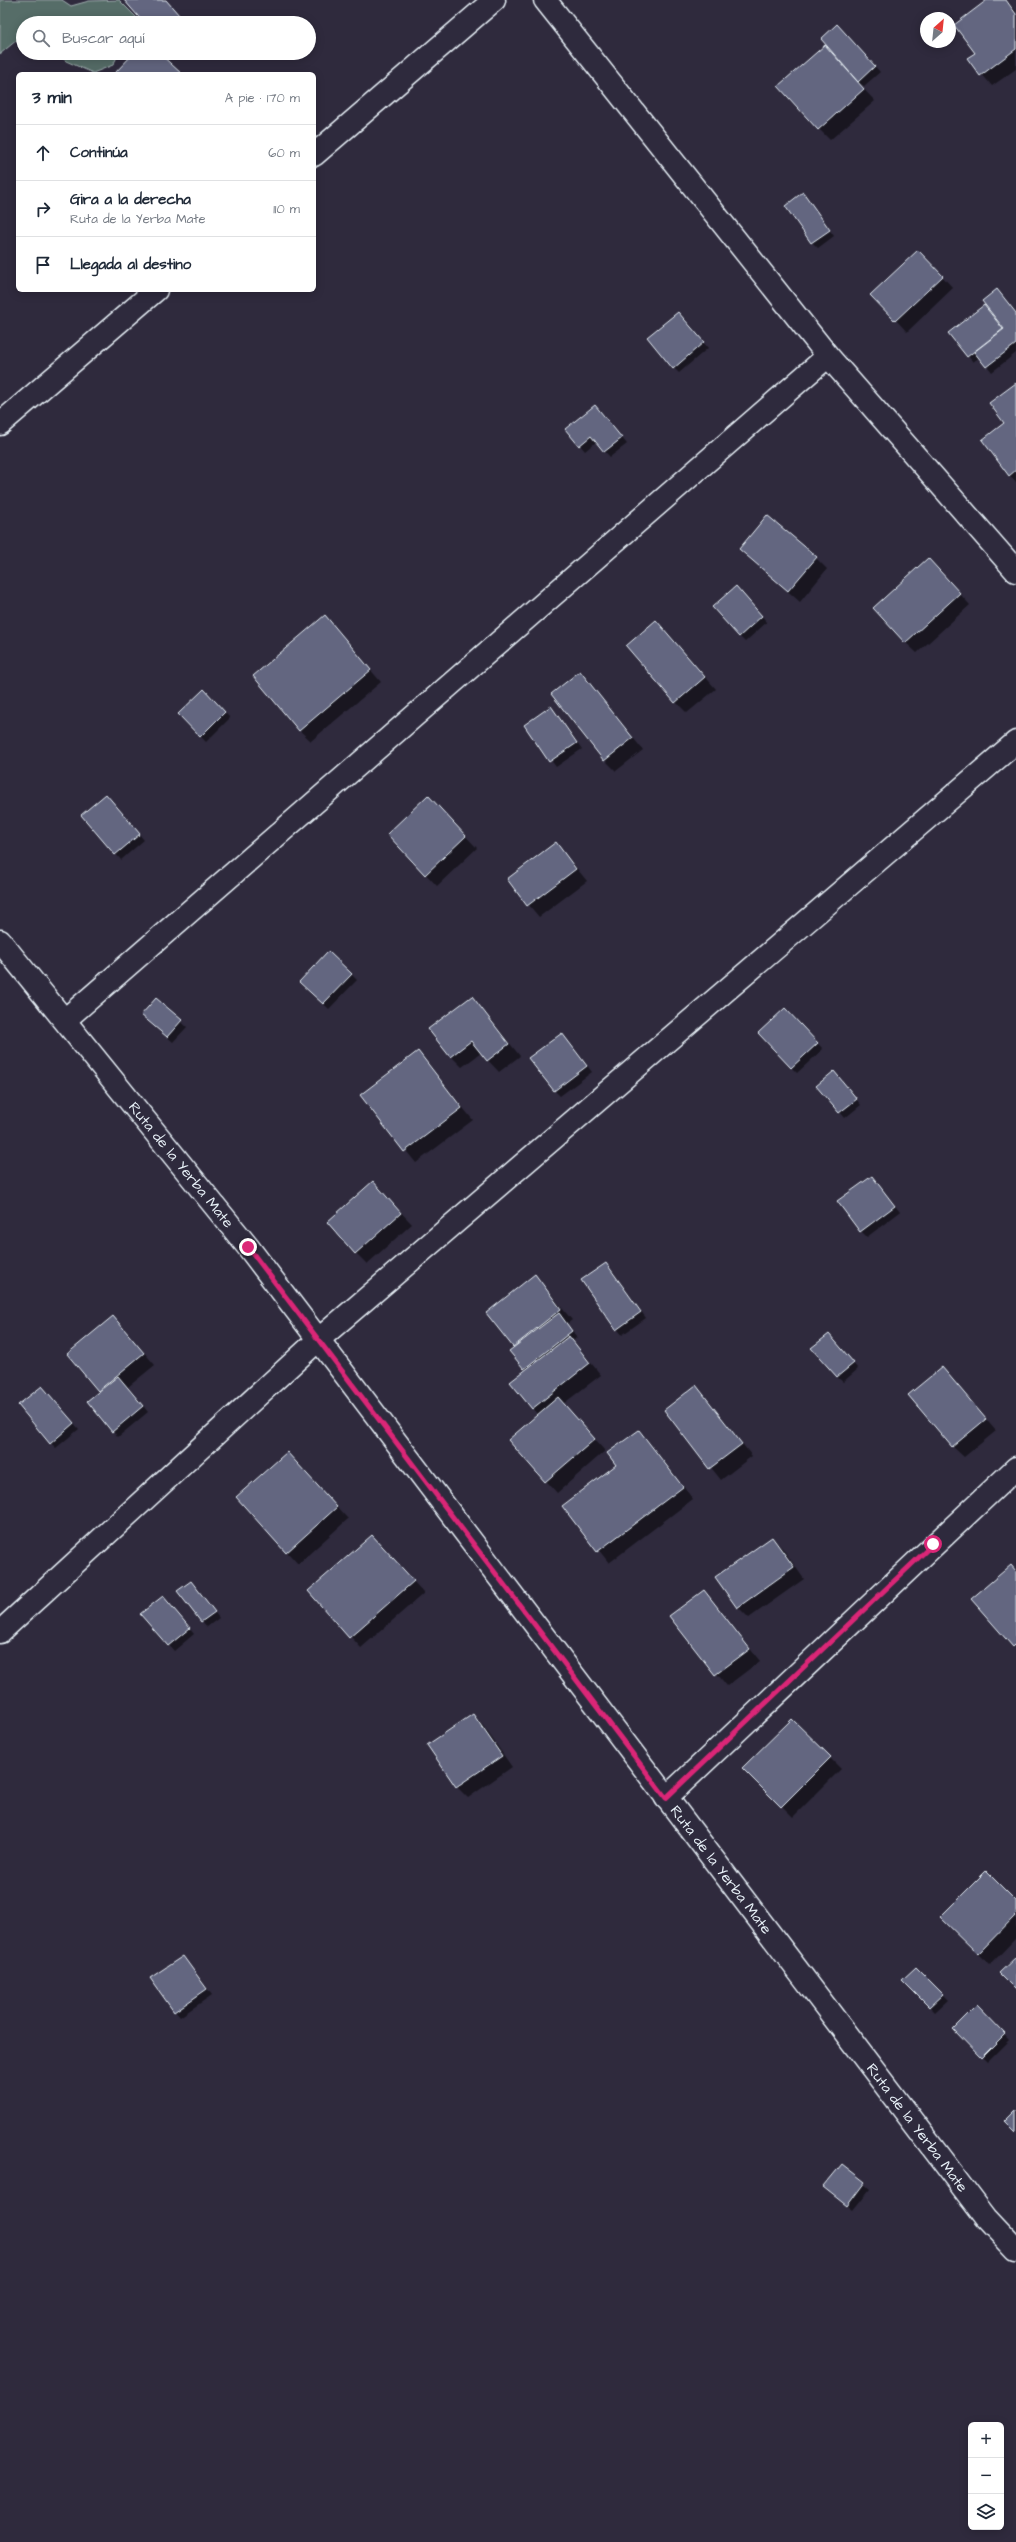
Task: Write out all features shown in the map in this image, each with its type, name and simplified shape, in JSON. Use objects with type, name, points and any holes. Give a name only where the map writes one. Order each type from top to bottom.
[{"type":"street","points":[[316,153],[494,0]]},
{"type":"street","points":[[545,0],[828,356],[1016,571]]},
{"type":"street","points":[[0,424],[154,292]]},
{"type":"street","points":[[66,1019],[828,356]]},
{"type":"street","points":[[0,1632],[318,1340],[1016,742]]},
{"type":"street","name":"Ruta de la Yerba Mate","points":[[0,941],[66,1019],[248,1247],[986,2218],[1016,2250]]},
{"type":"street","points":[[666,1798],[1016,1468]]},
{"type":"green space","points":[[0,0],[62,0],[71,6],[89,1],[119,0],[135,16],[16,16],[16,41],[0,54]]},
{"type":"green space","points":[[65,60],[116,60],[113,65],[96,72],[91,72]]},
{"type":"building","points":[[124,0],[166,0],[180,16],[138,16]]},
{"type":"building","points":[[987,0],[1006,0],[1016,14],[1016,49],[980,76],[967,58],[975,53],[956,28],[956,23]]},
{"type":"building","points":[[837,24],[875,66],[858,82],[821,39]]},
{"type":"building","points":[[825,45],[864,89],[818,130],[778,86]]},
{"type":"building","points":[[127,60],[167,60],[180,72],[116,72]]},
{"type":"building","points":[[803,192],[830,230],[811,243],[785,206]]},
{"type":"building","points":[[918,250],[943,276],[895,321],[870,295]]},
{"type":"building","points":[[997,289],[1016,313],[1016,344],[986,367],[974,352],[1004,329],[982,301]]},
{"type":"building","points":[[984,305],[1003,329],[967,357],[948,333]]},
{"type":"building","points":[[678,312],[704,342],[673,369],[647,337]]},
{"type":"building","points":[[1016,383],[1016,470],[1009,476],[982,440],[1004,423],[989,403]]},
{"type":"building","points":[[595,405],[622,438],[604,452],[591,436],[579,446],[565,429]]},
{"type":"building","points":[[767,515],[817,557],[788,591],[739,549]]},
{"type":"building","points":[[928,558],[960,593],[905,643],[873,608]]},
{"type":"building","points":[[736,586],[762,616],[739,637],[712,607]]},
{"type":"building","points":[[325,615],[371,670],[299,731],[253,676]]},
{"type":"building","points":[[656,620],[705,677],[675,703],[626,646]]},
{"type":"building","points":[[580,671],[633,738],[604,761],[551,694]]},
{"type":"building","points":[[204,689],[225,712],[200,737],[178,714]]},
{"type":"building","points":[[551,706],[577,743],[549,762],[524,725]]},
{"type":"building","points":[[106,794],[140,834],[115,855],[81,815]]},
{"type":"building","points":[[428,795],[466,836],[425,875],[387,834]]},
{"type":"building","points":[[556,842],[576,869],[527,906],[507,879]]},
{"type":"building","points":[[328,951],[352,974],[323,1004],[299,982]]},
{"type":"building","points":[[472,996],[509,1044],[487,1061],[471,1041],[450,1057],[428,1029]]},
{"type":"building","points":[[156,998],[182,1020],[167,1037],[141,1015]]},
{"type":"building","points":[[785,1008],[818,1043],[791,1068],[758,1033]]},
{"type":"building","points":[[562,1033],[587,1066],[554,1091],[528,1058]]},
{"type":"building","points":[[418,1051],[462,1108],[404,1152],[360,1095]]},
{"type":"building","points":[[834,1071],[857,1099],[839,1113],[816,1086]]},
{"type":"building","points":[[872,1176],[895,1206],[860,1232],[837,1201]]},
{"type":"building","points":[[373,1181],[401,1213],[355,1254],[327,1222]]},
{"type":"building","points":[[606,1263],[641,1312],[616,1330],[581,1280]]},
{"type":"building","points":[[535,1274],[561,1309],[513,1347],[486,1313]]},
{"type":"building","points":[[559,1313],[572,1331],[524,1369],[509,1351]]},
{"type":"building","points":[[113,1316],[144,1353],[98,1391],[67,1354]]},
{"type":"building","points":[[829,1334],[854,1363],[837,1377],[811,1348]]},
{"type":"building","points":[[569,1336],[590,1363],[532,1409],[510,1382]]},
{"type":"building","points":[[942,1367],[986,1419],[952,1447],[908,1395]]},
{"type":"building","points":[[118,1376],[143,1406],[112,1432],[87,1401]]},
{"type":"building","points":[[696,1385],[742,1444],[709,1469],[664,1410]]},
{"type":"building","points":[[42,1386],[74,1423],[50,1444],[18,1405]]},
{"type":"building","points":[[558,1397],[595,1439],[545,1482],[508,1440]]},
{"type":"building","points":[[639,1430],[683,1487],[597,1552],[562,1506],[616,1465],[607,1453]]},
{"type":"building","points":[[287,1452],[337,1507],[286,1553],[236,1497]]},
{"type":"building","points":[[372,1535],[414,1581],[349,1638],[308,1591]]},
{"type":"building","points":[[772,1537],[794,1567],[737,1608],[715,1577]]},
{"type":"building","points":[[1011,1565],[1016,1571],[1016,1644],[1013,1647],[971,1599]]},
{"type":"building","points":[[191,1581],[215,1612],[201,1622],[177,1591]]},
{"type":"building","points":[[704,1590],[750,1649],[715,1675],[669,1616]]},
{"type":"building","points":[[163,1596],[190,1628],[168,1646],[140,1614]]},
{"type":"building","points":[[473,1714],[502,1756],[456,1787],[427,1745]]},
{"type":"building","points":[[792,1719],[831,1757],[781,1807],[742,1768]]},
{"type":"building","points":[[986,1871],[1016,1901],[1016,1915],[978,1954],[940,1917]]},
{"type":"building","points":[[183,1956],[207,1989],[174,2012],[150,1978]]},
{"type":"building","points":[[1016,1957],[1016,1990],[999,1973]]},
{"type":"building","points":[[916,1967],[943,1994],[929,2007],[902,1980]]},
{"type":"building","points":[[977,2005],[1005,2034],[981,2058],[953,2029]]},
{"type":"building","points":[[1016,2110],[1016,2132],[1005,2121]]},
{"type":"building","points":[[842,2164],[865,2182],[847,2206],[823,2187]]},
{"type":"route","points":[[248,1247],[666,1798],[933,1544]]}]
